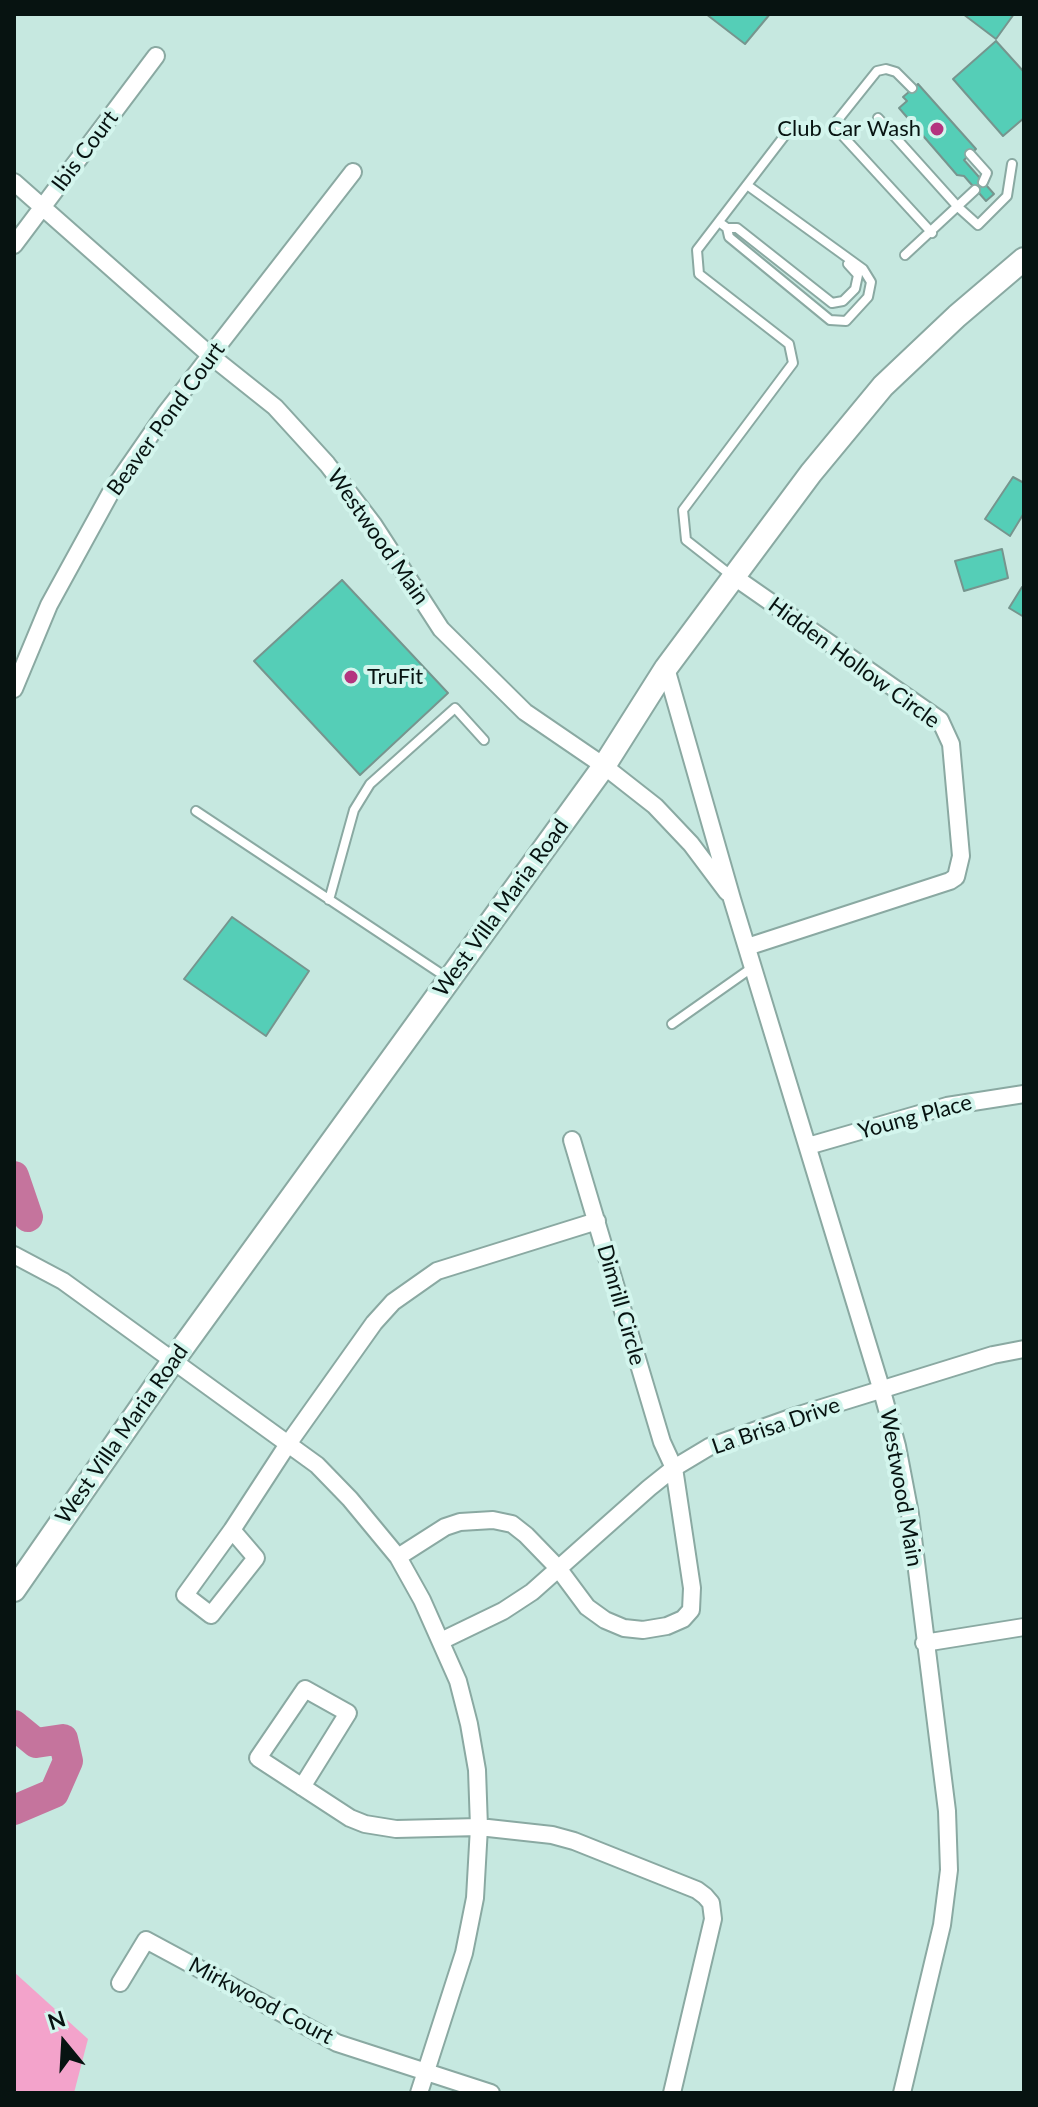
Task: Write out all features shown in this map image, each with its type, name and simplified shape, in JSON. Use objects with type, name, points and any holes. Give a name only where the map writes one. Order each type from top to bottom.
[{"type":"main road","name":"West Villa Maria Road","points":[[14,1590],[173,1361],[604,766],[666,668],[733,576],[883,386],[957,316],[1021,268]]},
{"type":"street","name":"Ibis Court","points":[[14,245],[156,56]]},
{"type":"street","name":"Beaver Pond Court","points":[[14,689],[49,605],[111,492],[165,414],[353,172]]},
{"type":"street","name":"Westwood Main","points":[[14,182],[211,356],[275,407],[327,464],[373,524],[441,629],[525,712],[604,766],[664,816],[691,844],[732,899]]},
{"type":"street","name":"Hidden Hollow Circle","points":[[733,576],[940,720],[951,744],[961,856],[956,877],[950,881],[747,947]]},
{"type":"street","name":"Westwood Main","points":[[666,668],[732,899],[882,1391],[897,1446],[910,1514],[947,1811],[949,1870],[942,1925],[902,2093]]},
{"type":"street","name":"Young Place","points":[[808,1146],[947,1106],[1024,1094]]},
{"type":"street","name":"Dimrill Circle","points":[[558,1568],[587,1607],[624,1628],[643,1630],[667,1626],[683,1619],[691,1610],[692,1588],[674,1468],[662,1442],[572,1140]]},
{"type":"street","points":[[232,1530],[256,1558],[211,1615],[185,1595],[288,1444],[374,1323],[393,1302],[437,1271],[597,1221]]},
{"type":"street","points":[[14,1255],[63,1281],[317,1465],[398,1557],[441,1641],[458,1681],[469,1724],[477,1770],[479,1827],[475,1898],[464,1953],[419,2093]]},
{"type":"street","name":"La Brisa Drive","points":[[441,1641],[503,1611],[532,1592],[674,1468],[709,1447],[796,1416],[993,1355],[1024,1349]]},
{"type":"street","points":[[398,1557],[445,1527],[460,1522],[493,1520],[512,1524],[558,1568]]},
{"type":"street","points":[[924,1643],[1024,1627]]},
{"type":"street","points":[[302,1787],[348,1713],[305,1689],[258,1758],[302,1787],[350,1818],[396,1829],[479,1827],[552,1835],[697,1890],[711,1903],[713,1919],[672,2093]]},
{"type":"street","name":"Mirkwood Court","points":[[120,1983],[146,1940],[337,2043],[427,2071]]},
{"type":"street","points":[[427,2071],[491,2093]]},
{"type":"lane","points":[[912,88],[896,72],[886,69],[877,71],[837,121],[842,135],[932,233]]},
{"type":"lane","points":[[878,118],[978,225],[1007,196],[1012,164]]},
{"type":"lane","points":[[733,576],[686,540],[683,510],[793,363],[789,344],[699,274],[697,250],[723,225],[747,185],[792,126]]},
{"type":"lane","points":[[970,154],[987,173],[983,182]]},
{"type":"lane","points":[[723,225],[729,237],[830,320],[846,321],[868,297],[871,282],[863,269],[747,185]]},
{"type":"lane","points":[[905,255],[975,190]]},
{"type":"lane","points":[[723,225],[737,228],[832,303],[843,301],[855,289],[858,275],[824,247],[819,239]]},
{"type":"lane","points":[[329,900],[354,810],[370,784],[455,708],[484,740]]},
{"type":"lane","points":[[196,811],[449,979]]},
{"type":"lane","points":[[672,1024],[753,967]]},
{"type":"shaded area","points":[[14,1972],[88,2039],[74,2093],[14,2093]]},
{"type":"building","points":[[706,14],[770,14],[745,44]]},
{"type":"building","points":[[963,14],[1014,14],[996,39]]},
{"type":"building","points":[[996,41],[1024,72],[1024,118],[1003,136],[953,79]]},
{"type":"building","name":"Club Car Wash","points":[[918,84],[976,149],[964,160],[994,194],[986,201],[964,176],[957,175],[899,108],[907,101],[903,97]]},
{"type":"building","points":[[1013,477],[1024,483],[1024,513],[1010,536],[985,519]]},
{"type":"building","points":[[1002,549],[1008,578],[964,591],[955,561]]},
{"type":"building","name":"TruFit","points":[[342,580],[448,693],[360,775],[254,661]]},
{"type":"building","points":[[1024,588],[1024,617],[1009,608]]},
{"type":"building","points":[[232,917],[309,971],[266,1036],[184,979]]},
{"type":"waterway","points":[[14,1176],[28,1217]]},
{"type":"waterway","points":[[14,1725],[36,1743],[63,1739],[68,1761],[54,1793],[14,1810]]},
{"type":"place","name":"Club Car Wash","points":[[937,129]]},
{"type":"place","name":"TruFit","points":[[351,677]]}]
